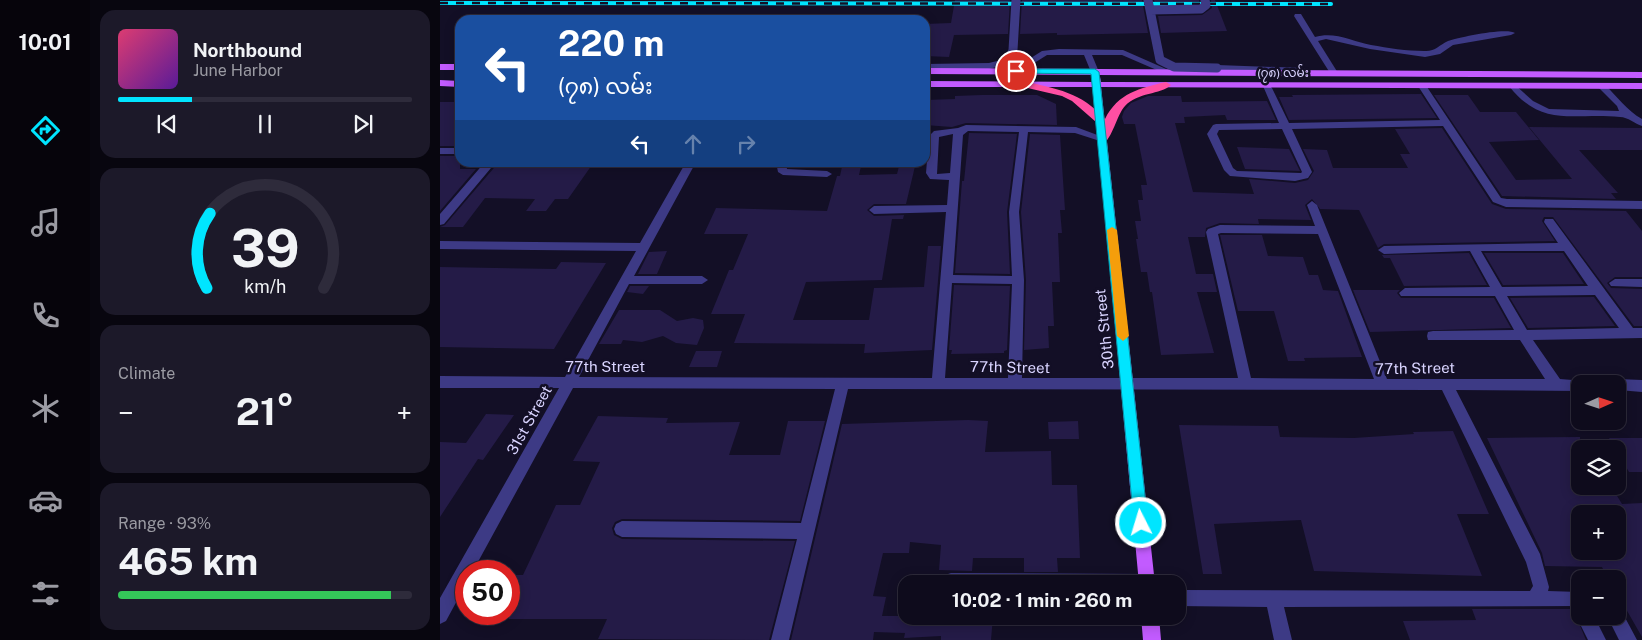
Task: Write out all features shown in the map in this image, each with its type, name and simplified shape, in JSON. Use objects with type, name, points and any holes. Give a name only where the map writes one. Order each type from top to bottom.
[{"type":"highway","points":[[1018,84],[1071,96],[1100,120]]},
{"type":"highway","points":[[1103,139],[1112,114],[1128,97],[1137,92],[1166,85]]},
{"type":"main road","points":[[440,67],[455,67]]},
{"type":"main road","name":"(၇၈) လမ်း","points":[[930,69],[1095,72],[1642,75]]},
{"type":"main road","name":"30th Street","points":[[1095,72],[1146,575]]},
{"type":"main road","points":[[440,83],[455,84]]},
{"type":"main road","name":"(၇၈) လမ်း","points":[[930,84],[1642,86]]},
{"type":"main road","points":[[1151,625],[1152,640]]},
{"type":"street","points":[[930,69],[998,65],[1009,61],[1013,50],[1016,0]]},
{"type":"street","points":[[1148,0],[1160,60],[1174,67],[1317,73]]},
{"type":"street","points":[[1150,10],[1201,9],[1206,5],[1205,0]]},
{"type":"street","points":[[1298,16],[1334,73]]},
{"type":"street","points":[[1313,40],[1326,36],[1370,47],[1425,54],[1436,52],[1450,43],[1511,33]]},
{"type":"street","points":[[1018,84],[1016,71],[1045,53],[1123,53],[1169,72]]},
{"type":"street","points":[[1087,53],[1095,72]]},
{"type":"street","points":[[1267,86],[1286,124],[1307,172],[1304,176],[1285,178],[1234,174],[1229,170],[1212,134],[1216,127],[1286,124],[1446,123]]},
{"type":"street","points":[[1422,86],[1497,200],[1506,203],[1642,204]]},
{"type":"street","points":[[1513,86],[1530,104],[1547,112],[1625,114],[1642,123]]},
{"type":"street","points":[[1601,86],[1620,105],[1625,114]]},
{"type":"street","points":[[956,176],[934,177],[931,173],[934,136],[940,132],[960,132],[966,128],[1076,130],[1103,139]]},
{"type":"street","points":[[1015,383],[1018,280],[1014,212],[1024,129]]},
{"type":"street","points":[[938,382],[958,135],[960,132]]},
{"type":"street","points":[[440,151],[455,151]]},
{"type":"street","points":[[440,221],[487,167]]},
{"type":"street","name":"31st Street","points":[[440,615],[626,280],[642,247],[688,167]]},
{"type":"street","points":[[782,167],[783,172],[827,174]]},
{"type":"street","points":[[1312,205],[1383,385]]},
{"type":"street","points":[[874,210],[953,208]]},
{"type":"street","points":[[1549,222],[1599,290],[1636,333]]},
{"type":"street","points":[[1246,384],[1212,232],[1220,229],[1321,230]]},
{"type":"street","points":[[440,245],[642,247]]},
{"type":"street","points":[[1384,250],[1473,247],[1567,247]]},
{"type":"street","points":[[1473,247],[1522,333],[1556,385]]},
{"type":"street","points":[[946,279],[1018,280]]},
{"type":"street","points":[[626,280],[702,280]]},
{"type":"street","points":[[1615,284],[1642,283]]},
{"type":"street","points":[[1405,292],[1599,290]]},
{"type":"street","points":[[1433,336],[1522,333],[1636,333]]},
{"type":"street","name":"77th Street","points":[[440,382],[1571,385]]},
{"type":"street","points":[[780,640],[843,383]]},
{"type":"street","points":[[1446,384],[1534,560],[1540,587],[1535,599]]},
{"type":"street","points":[[1626,385],[1642,386]]},
{"type":"street","points":[[622,529],[808,531]]},
{"type":"street","points":[[1186,598],[1571,601]]},
{"type":"street","points":[[1274,598],[1283,640]]},
{"type":"street","points":[[1590,625],[1597,640]]},
{"type":"street","points":[[1620,625],[1628,640]]},
{"type":"building","points":[[955,0],[1010,0],[1008,34],[954,35],[949,57],[930,56],[930,24],[951,23]]},
{"type":"building","points":[[1022,0],[1142,0],[1148,33],[1020,34]]},
{"type":"building","points":[[1154,0],[1199,0],[1199,2],[1155,4]]},
{"type":"building","points":[[1211,0],[1215,0],[1227,31],[1161,33],[1158,16],[1202,15],[1212,8]]},
{"type":"building","points":[[1421,94],[1437,118],[1289,120],[1279,97],[1293,97],[1292,95]]},
{"type":"building","points":[[1037,95],[1056,104],[1057,125],[966,123],[952,127],[930,125],[930,100],[955,99],[955,96]]},
{"type":"building","points":[[1434,95],[1468,95],[1480,112],[1516,112],[1539,140],[1489,142],[1516,180],[1572,179],[1529,127],[1642,128],[1642,150],[1579,150],[1618,193],[1611,193],[1616,199],[1502,196]]},
{"type":"building","points":[[1148,96],[1181,96],[1182,102],[1267,101],[1276,120],[1227,120],[1225,115],[1184,117],[1185,123],[1175,123],[1193,192],[1254,194],[1249,179],[1295,183],[1308,180],[1314,171],[1303,149],[1327,150],[1333,168],[1408,168],[1400,154],[1410,154],[1395,129],[1442,128],[1492,204],[1506,209],[1626,211],[1642,231],[1642,277],[1615,277],[1607,283],[1611,288],[1642,289],[1642,326],[1634,326],[1553,217],[1544,217],[1542,221],[1555,241],[1384,244],[1378,248],[1359,210],[1320,209],[1312,199],[1305,205],[1311,220],[1258,219],[1259,224],[1220,223],[1206,228],[1205,237],[1188,237],[1196,274],[1213,274],[1217,292],[1197,292],[1214,353],[1161,355],[1152,292],[1150,292],[1147,272],[1141,272],[1136,239],[1138,239],[1135,221],[1141,221],[1138,200],[1143,200],[1141,185],[1147,185],[1135,124],[1124,124],[1122,117],[1124,111],[1131,103]]},
{"type":"building","points":[[440,102],[455,102],[455,146],[440,146]]},
{"type":"building","points":[[969,133],[1017,134],[1007,212],[1010,274],[955,273],[962,181],[964,181]]},
{"type":"building","points":[[1030,134],[1060,135],[1065,210],[1060,210],[1062,233],[1058,233],[1060,282],[1052,282],[1054,326],[1048,326],[1049,348],[1024,350],[1026,280],[1021,212]]},
{"type":"building","points":[[1237,147],[1289,149],[1300,171],[1245,169]]},
{"type":"building","points":[[440,156],[455,156],[455,167],[460,167],[460,169],[476,169],[440,211]]},
{"type":"building","points":[[495,167],[590,167],[568,199],[555,199],[546,211],[526,211],[535,199],[485,198],[463,227],[440,227],[445,225]]},
{"type":"building","points":[[842,167],[861,167],[859,175],[897,174],[899,167],[915,167],[906,204],[874,204],[867,210],[874,216],[904,215],[903,219],[892,219],[882,280],[806,282],[793,320],[869,320],[874,288],[924,287],[928,246],[941,246],[932,350],[864,353],[865,344],[734,343],[745,314],[711,314],[729,270],[733,270],[748,234],[704,234],[716,208],[827,211],[837,176],[840,176]]},
{"type":"building","points":[[1220,235],[1262,235],[1268,256],[1303,257],[1309,275],[1318,275],[1323,290],[1338,291],[1362,357],[1304,358],[1305,361],[1288,361],[1274,311],[1238,311]]},
{"type":"building","points":[[667,251],[657,274],[638,274],[649,252]]},
{"type":"building","points":[[1469,253],[1487,285],[1404,286],[1390,258],[1384,258],[1382,255]]},
{"type":"building","points":[[1484,253],[1563,253],[1584,284],[1503,285]]},
{"type":"building","points":[[561,262],[606,263],[554,349],[440,347],[440,267],[556,269]]},
{"type":"building","points":[[954,285],[1010,286],[1007,350],[1004,353],[951,354],[952,350],[949,350]]},
{"type":"building","points":[[630,286],[649,286],[643,294],[627,292]]},
{"type":"building","points":[[1353,290],[1400,290],[1397,293],[1401,298],[1494,298],[1511,328],[1370,332]]},
{"type":"building","points":[[1594,297],[1615,326],[1528,328],[1510,298]]},
{"type":"building","points":[[619,310],[660,310],[677,321],[693,318],[703,320],[704,328],[697,345],[676,343],[663,336],[642,342],[623,340],[621,344],[599,344]]},
{"type":"building","points":[[696,351],[722,351],[717,367],[689,367]]},
{"type":"building","points":[[486,414],[514,415],[483,460],[478,459],[440,517],[440,442],[466,443]]},
{"type":"building","points":[[598,416],[668,418],[666,423],[740,422],[729,455],[780,455],[788,421],[825,421],[800,521],[622,519],[615,522],[612,528],[614,535],[622,539],[795,541],[769,640],[598,639],[607,619],[520,619],[520,575],[523,575],[556,505],[580,505],[600,462],[573,461]]},
{"type":"building","points":[[988,421],[985,452],[1051,451],[1052,485],[1077,485],[1080,558],[1057,558],[1058,572],[1024,572],[1024,558],[973,558],[972,571],[939,570],[941,545],[910,542],[909,553],[883,553],[873,596],[886,597],[882,616],[898,616],[898,625],[992,625],[991,640],[941,640],[941,636],[904,638],[905,633],[874,632],[873,640],[791,640],[842,424]]},
{"type":"building","points":[[1078,421],[1079,439],[1049,439],[1048,422]]},
{"type":"building","points":[[1179,425],[1278,426],[1280,437],[1354,438],[1414,434],[1413,432],[1453,431],[1489,514],[1457,514],[1482,576],[1314,571],[1301,520],[1214,524],[1222,574],[1203,574]]},
{"type":"building","points":[[1580,437],[1580,440],[1571,440],[1571,495],[1616,495],[1622,504],[1642,503],[1642,637],[1626,609],[1626,570],[1604,570],[1602,567],[1545,566],[1542,553],[1487,438]]},
{"type":"building","points":[[1609,438],[1642,438],[1642,472],[1629,472],[1626,467],[1626,440],[1610,440]]},
{"type":"building","points":[[1472,609],[1571,609],[1571,625],[1580,625],[1586,640],[1410,640],[1403,621],[1476,620]]},
{"type":"railway","points":[[440,3],[1331,4]]},
{"type":"slow traffic","points":[[1112,230],[1123,336]]},
{"type":"route","points":[[1016,71],[1095,72],[1141,523]]}]
